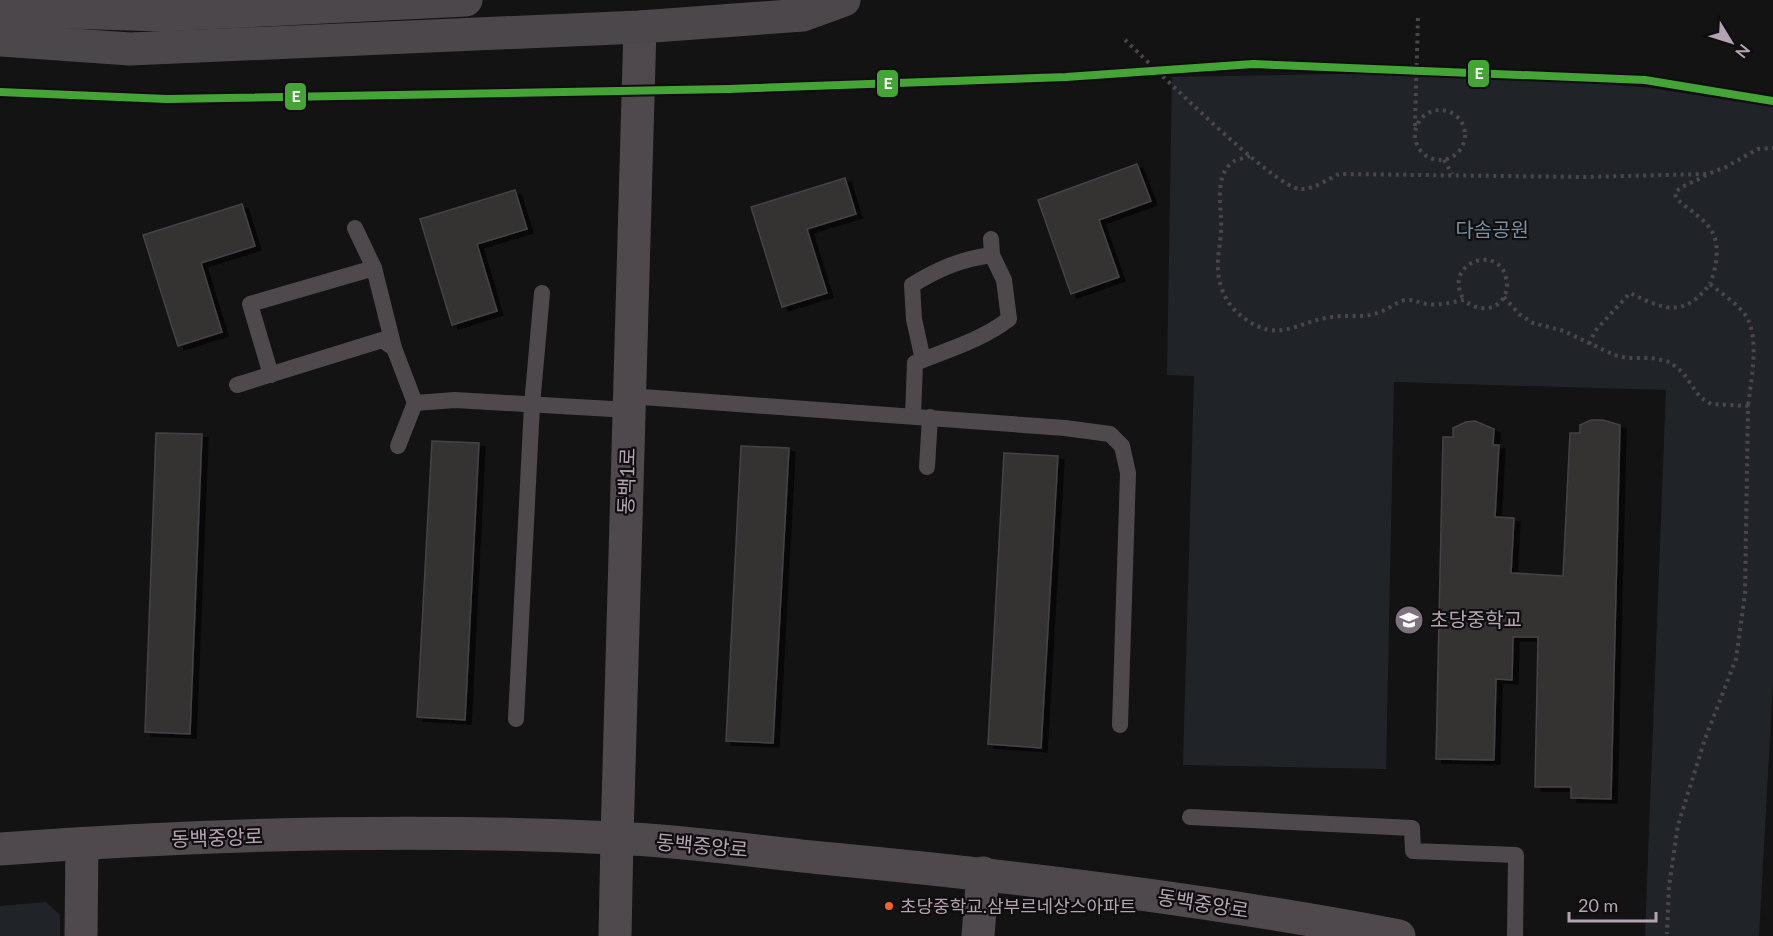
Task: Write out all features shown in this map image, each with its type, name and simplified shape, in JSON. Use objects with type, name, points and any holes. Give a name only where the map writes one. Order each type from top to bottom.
[{"type":"main road","points":[[0,10],[162,15],[466,0]]},
{"type":"main road","points":[[0,40],[130,50],[640,27],[804,15],[844,0]]},
{"type":"street","name":"동백1로","points":[[615,936],[640,27]]},
{"type":"street","name":"동백중앙로","points":[[0,849],[219,837],[335,834],[474,834],[617,838],[983,873],[1256,912],[1399,936]]},
{"type":"street","points":[[81,936],[82,844]]},
{"type":"street","points":[[978,936],[983,873]]},
{"type":"lane","points":[[355,228],[374,268],[394,348],[415,403],[398,446]]},
{"type":"lane","points":[[923,360],[914,319],[912,285],[930,274],[992,247],[1004,280],[1009,319],[992,332],[923,360],[915,363],[927,467]]},
{"type":"lane","points":[[271,375],[250,304],[374,268]]},
{"type":"lane","points":[[516,719],[532,405],[542,293]]},
{"type":"lane","points":[[237,385],[382,340],[394,348]]},
{"type":"lane","points":[[415,403],[455,400],[532,405],[629,403],[921,417],[1076,429],[1110,434],[1122,446],[1128,473],[1120,725]]},
{"type":"lane","points":[[1190,817],[1412,828],[1413,851],[1516,855],[1515,936]]},
{"type":"path","points":[[1415,135],[1416,127],[1426,114],[1441,110],[1456,115],[1464,128],[1463,144],[1452,157],[1444,160],[1427,156],[1416,143],[1415,135],[1418,16]]},
{"type":"path","points":[[1125,40],[1251,156],[1285,183],[1300,189],[1311,187],[1339,174],[1582,177],[1708,174]]},
{"type":"path","points":[[1589,344],[1595,331],[1630,293],[1668,309],[1685,306],[1710,285],[1715,272],[1716,258],[1716,242],[1712,230],[1676,198],[1675,193],[1682,186],[1726,167],[1758,149],[1773,148]]},
{"type":"path","points":[[1251,156],[1232,162],[1223,175],[1220,187],[1222,232],[1217,260],[1221,286],[1227,301],[1246,320],[1270,331],[1283,331],[1328,317],[1370,315],[1403,301],[1415,300],[1428,304],[1464,300]]},
{"type":"path","points":[[1444,160],[1452,174]]},
{"type":"path","points":[[1476,260],[1493,262],[1505,273],[1507,282],[1504,297],[1492,307],[1485,309],[1470,306],[1464,300],[1458,287],[1459,278],[1468,264],[1476,260]]},
{"type":"path","points":[[1667,934],[1669,886],[1678,825],[1705,739],[1736,659],[1745,594],[1748,406],[1753,351],[1752,331],[1746,317],[1728,298],[1710,285]]},
{"type":"path","points":[[1504,297],[1519,314],[1533,323],[1564,331],[1589,344],[1621,356],[1670,362],[1683,373],[1700,397],[1711,404],[1748,406]]},
{"type":"green space","name":"다솜공원","points":[[1388,73],[1501,75],[1651,88],[1773,107],[1773,683],[1759,936],[1645,936],[1666,390],[1394,382],[1386,769],[1183,765],[1194,376],[1167,375],[1172,77]]},
{"type":"green space","points":[[46,902],[60,915],[60,936],[0,936],[0,906]]},
{"type":"building","points":[[1137,164],[1151,201],[1099,220],[1119,277],[1071,294],[1038,200]]},
{"type":"building","points":[[845,178],[856,214],[807,229],[827,293],[782,307],[751,207]]},
{"type":"building","points":[[515,190],[527,229],[477,244],[497,311],[452,325],[420,219]]},
{"type":"building","points":[[242,204],[255,246],[201,263],[222,332],[178,346],[143,235]]},
{"type":"building","points":[[1591,420],[1603,420],[1620,425],[1611,799],[1571,798],[1571,787],[1535,787],[1538,637],[1513,637],[1512,680],[1496,679],[1494,760],[1436,759],[1443,437],[1453,437],[1453,428],[1466,422],[1475,421],[1494,429],[1493,445],[1499,445],[1495,517],[1514,518],[1511,573],[1563,576],[1570,433],[1580,433],[1580,425]]},
{"type":"building","points":[[156,433],[202,434],[190,734],[145,732]]},
{"type":"building","points":[[432,441],[479,443],[465,720],[417,717]]},
{"type":"building","points":[[741,446],[789,448],[773,743],[726,741]]},
{"type":"building","points":[[1004,453],[1058,456],[1041,748],[988,744]]},
{"type":"transit line","name":"E","points":[[0,92],[167,99],[728,89],[1066,77],[1253,64],[1645,80],[1773,101]]},
{"type":"place","name":"초당중학교","points":[[1409,620]]},
{"type":"place","name":"초당중학교.삼부르네상스아파트","points":[[889,906]]}]
